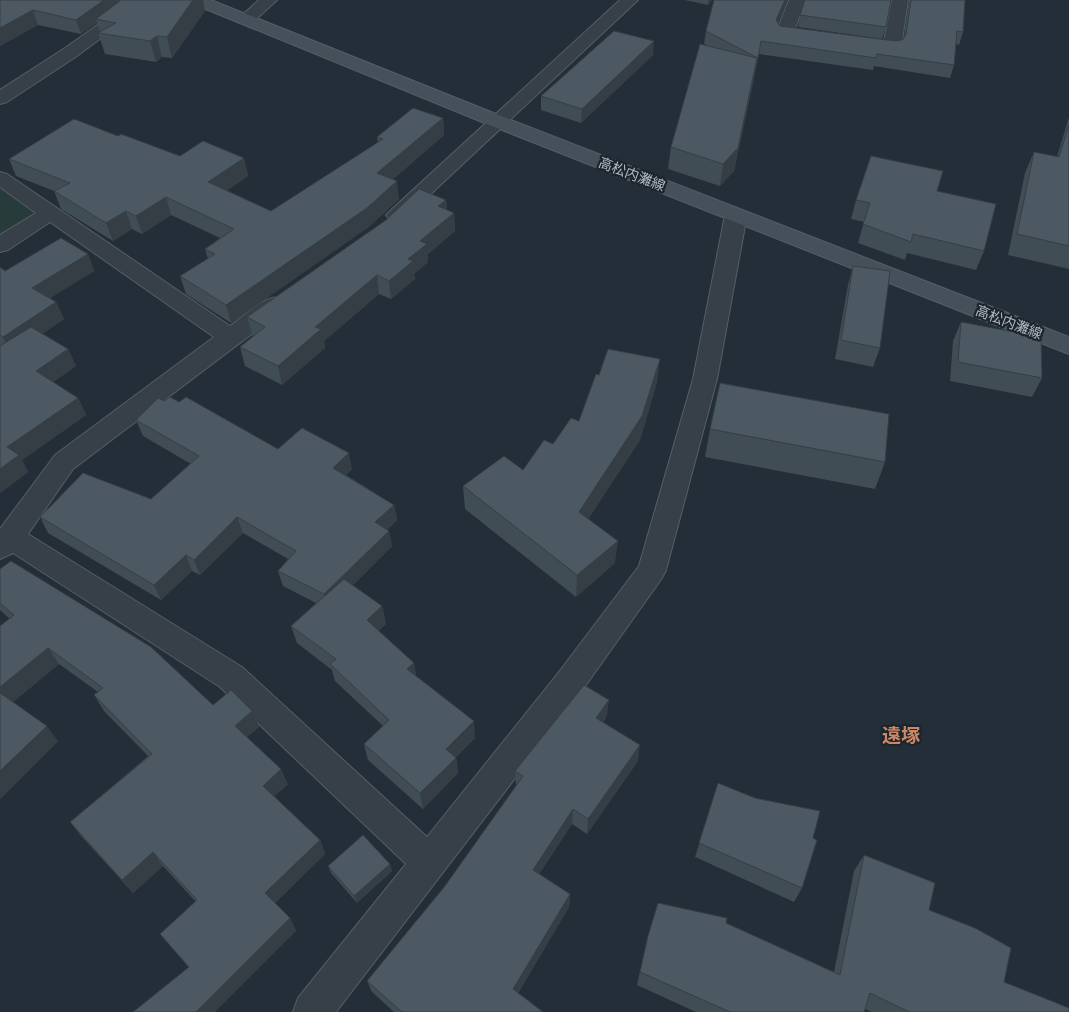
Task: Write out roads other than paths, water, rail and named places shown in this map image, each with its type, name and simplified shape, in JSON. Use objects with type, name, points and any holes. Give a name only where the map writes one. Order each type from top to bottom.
[{"type":"main road","name":"高松内灘線","points":[[197,0],[499,122],[1069,346]]},
{"type":"street","points":[[0,98],[71,52],[144,0]]},
{"type":"street","points":[[246,19],[270,0]]},
{"type":"street","points":[[386,225],[630,0]]},
{"type":"street","points":[[797,0],[786,33],[892,47],[900,0]]},
{"type":"street","points":[[0,178],[230,337]]},
{"type":"street","points":[[0,245],[50,213]]},
{"type":"street","points":[[312,1012],[570,682],[652,570],[704,379],[736,215]]},
{"type":"street","points":[[292,294],[230,337],[64,462],[5,543],[231,676],[430,863]]},
{"type":"district","name":"遠塚","points":[[901,735]]}]
